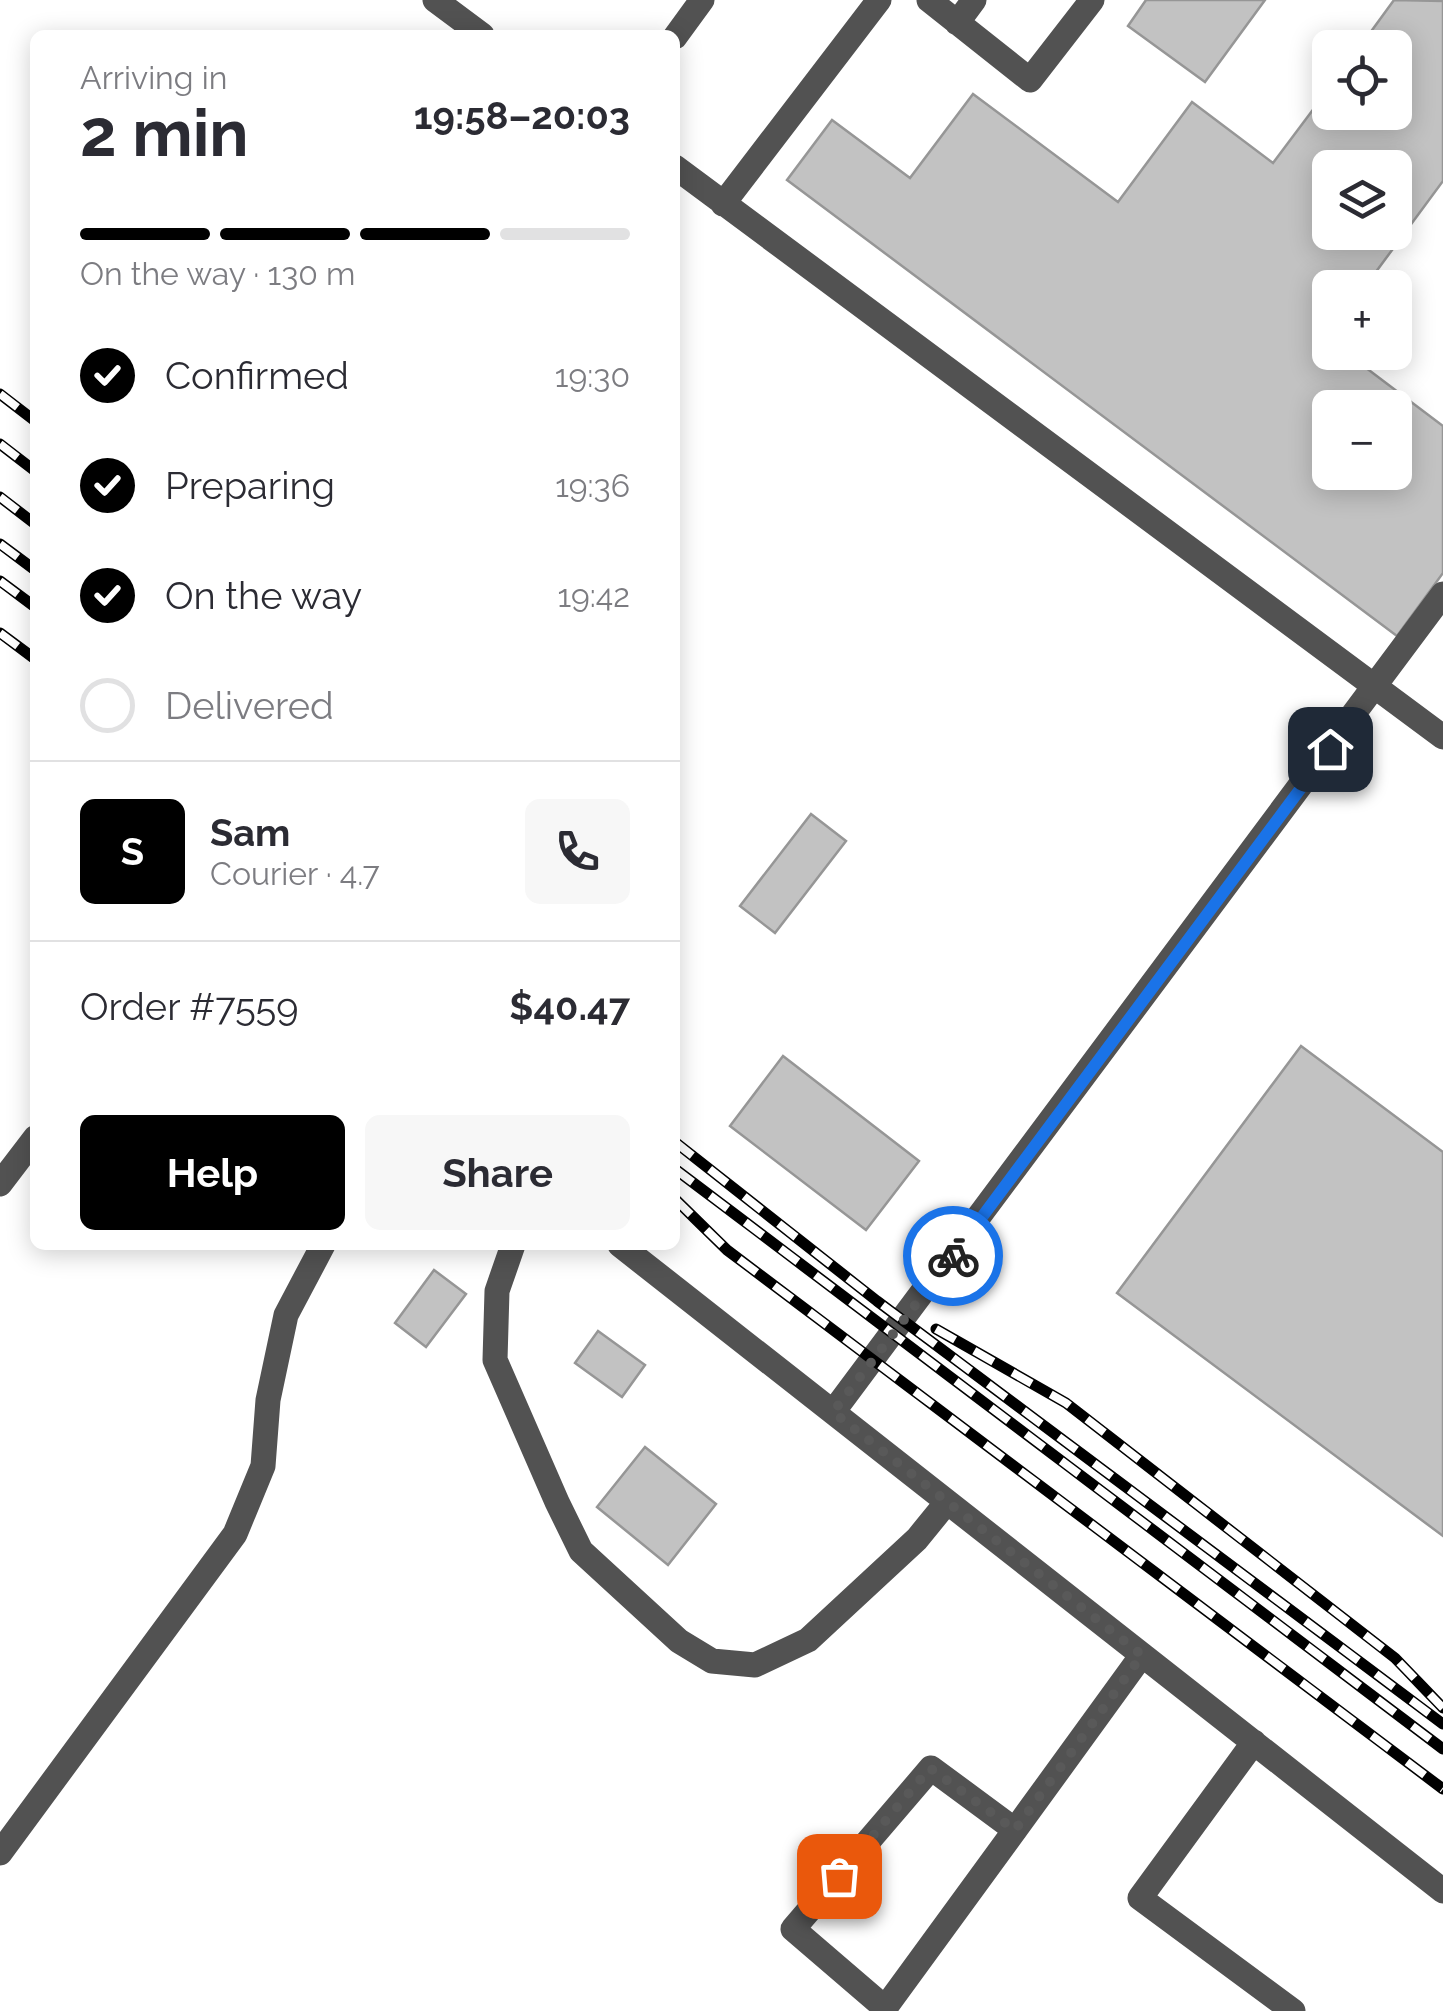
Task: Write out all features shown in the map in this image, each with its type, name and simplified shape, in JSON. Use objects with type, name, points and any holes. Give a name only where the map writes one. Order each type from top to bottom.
[{"type":"street","points":[[435,0],[475,30]]},
{"type":"street","points":[[680,30],[702,0]]},
{"type":"street","points":[[723,204],[880,0]]},
{"type":"street","points":[[929,0],[1030,80],[1092,0]]},
{"type":"street","points":[[957,22],[974,0]]},
{"type":"street","points":[[680,171],[1443,736]]},
{"type":"street","points":[[833,1412],[1443,594]]},
{"type":"street","points":[[0,1184],[30,1145]]},
{"type":"street","points":[[0,1853],[235,1534],[263,1466],[268,1400],[286,1315],[320,1250]]},
{"type":"street","points":[[511,1250],[497,1291],[494,1360],[580,1551],[679,1641],[712,1662],[755,1665],[808,1640],[917,1539],[947,1502]]},
{"type":"street","points":[[626,1250],[1443,1891]]},
{"type":"street","points":[[1015,1830],[930,1768],[793,1929],[887,2009],[1142,1655]]},
{"type":"street","points":[[1254,1742],[1140,1898],[1294,2011]]},
{"type":"building","points":[[1146,0],[1265,0],[1205,82],[1128,26]]},
{"type":"building","points":[[1394,0],[1443,1],[1443,181],[1412,223],[1412,150],[1312,150],[1312,250],[1392,250],[1377,270],[1312,270],[1312,370],[1369,370],[1395,390],[1312,390],[1312,490],[1412,490],[1412,403],[1443,426],[1443,573],[1397,636],[787,180],[832,120],[910,178],[973,94],[1118,202],[1192,102],[1273,163],[1312,111],[1312,130],[1412,130],[1412,30],[1372,30]]},
{"type":"building","points":[[811,814],[846,841],[775,933],[740,906]]},
{"type":"building","points":[[1301,1046],[1443,1152],[1443,1536],[1117,1293]]},
{"type":"building","points":[[783,1056],[919,1161],[866,1230],[730,1126]]},
{"type":"building","points":[[434,1270],[466,1294],[426,1347],[395,1323]]},
{"type":"building","points":[[598,1331],[645,1365],[622,1397],[575,1363]]},
{"type":"building","points":[[645,1447],[716,1504],[668,1565],[597,1507]]},
{"type":"railway","points":[[0,394],[30,417]]},
{"type":"railway","points":[[0,444],[30,467]]},
{"type":"railway","points":[[0,497],[30,520]]},
{"type":"railway","points":[[0,544],[30,566]]},
{"type":"railway","points":[[0,581],[30,603]]},
{"type":"railway","points":[[0,633],[30,655]]},
{"type":"railway","points":[[680,1146],[877,1301],[1443,1724]]},
{"type":"railway","points":[[680,1173],[1443,1749]]},
{"type":"railway","points":[[680,1204],[727,1250],[1443,1789]]},
{"type":"railway","points":[[936,1329],[1066,1403],[1395,1658],[1443,1708]]},
{"type":"way so far","points":[[839,1876],[930,1768],[1015,1830],[1142,1655],[833,1412],[953,1256]]},
{"type":"route","points":[[953,1256],[1330,749]]}]
